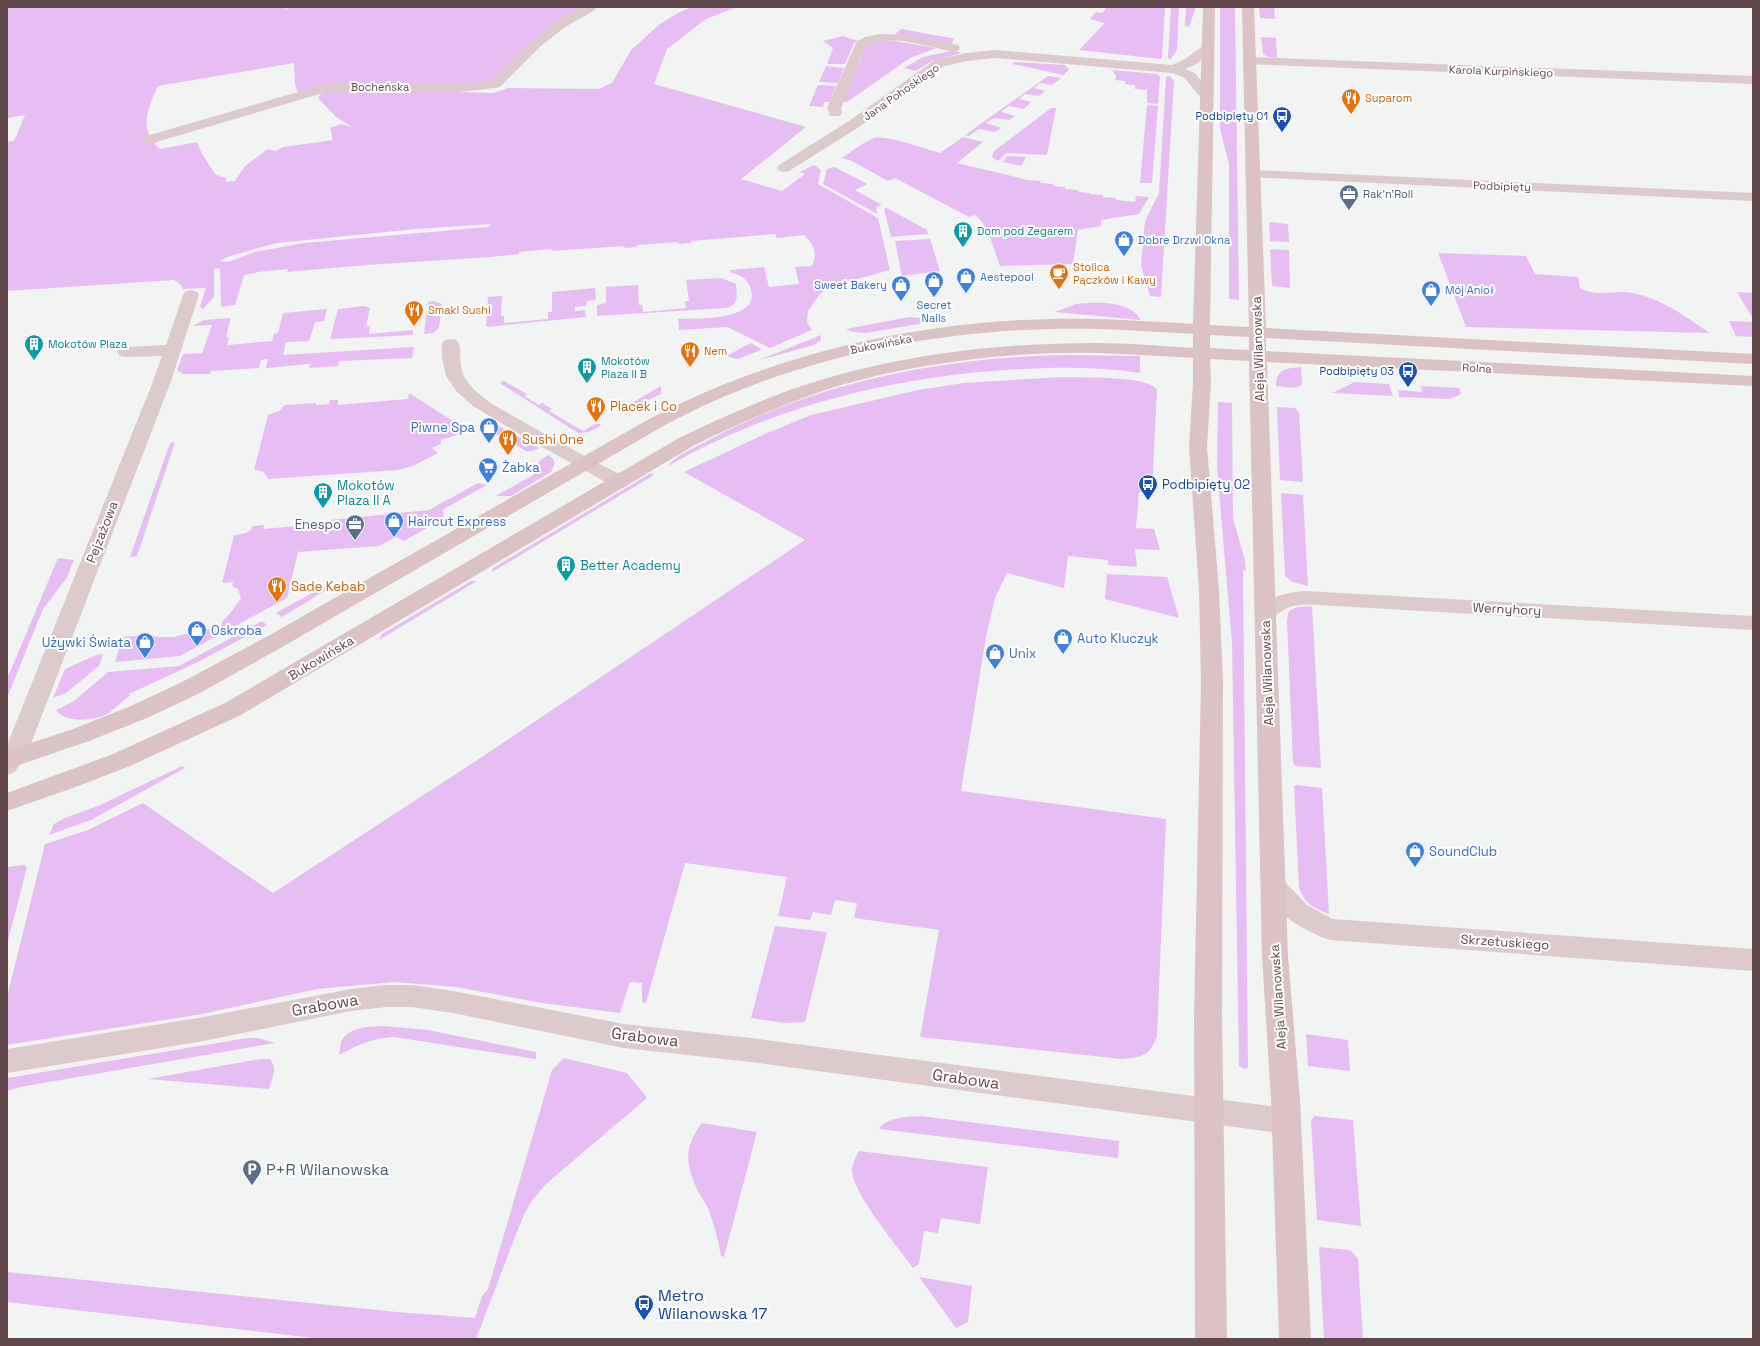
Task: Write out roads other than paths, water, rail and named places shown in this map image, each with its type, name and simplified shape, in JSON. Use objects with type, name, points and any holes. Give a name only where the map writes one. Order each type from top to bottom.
[{"type":"main road","points":[[1209,7],[1201,341],[1202,382],[1198,447],[1209,590],[1212,682],[1208,1019],[1211,1339]]},
{"type":"main road","name":"Aleja Wilanowska","points":[[1248,7],[1275,956],[1286,1121],[1295,1339]]},
{"type":"main road","name":"Bukowińska","points":[[8,762],[114,722],[190,688],[276,641],[661,420],[706,398],[770,373],[854,349],[935,334],[1010,326],[1100,324],[1201,341]]},
{"type":"main road","name":"Rolna","points":[[1201,341],[1258,332],[1753,359]]},
{"type":"main road","name":"Rolna","points":[[1201,341],[1259,356],[1753,381]]},
{"type":"main road","name":"Bukowińska","points":[[7,802],[54,787],[121,762],[180,736],[232,709],[686,442],[749,411],[803,391],[899,365],[962,355],[1024,349],[1098,348],[1201,341]]},
{"type":"street","name":"Bocheńska","points":[[148,140],[322,90],[359,87],[459,88],[491,85],[496,83],[538,42],[561,24],[590,7]]},
{"type":"street","points":[[835,113],[834,108],[859,50],[866,40],[888,37],[954,48]]},
{"type":"street","name":"Jana Pohoskiego","points":[[1174,68],[1190,62],[1208,49]]},
{"type":"street","name":"Jana Pohoskiego","points":[[784,168],[854,124],[940,64],[967,57],[995,54],[1174,68],[1190,76],[1206,95]]},
{"type":"street","name":"Karola Kurpińskiego","points":[[1249,61],[1753,80]]},
{"type":"street","name":"Podbipięty","points":[[1252,174],[1753,197]]},
{"type":"street","name":"Pejzażowa","points":[[8,762],[18,746],[161,384],[191,295]]},
{"type":"street","points":[[451,344],[450,354],[454,374],[469,394],[503,418],[620,482]]},
{"type":"street","points":[[126,352],[172,350]]},
{"type":"street","name":"Wernyhory","points":[[1265,613],[1272,607],[1287,600],[1319,598],[1753,623]]},
{"type":"street","name":"Skrzetuskiego","points":[[1273,886],[1282,898],[1304,917],[1330,928],[1753,960]]},
{"type":"street","name":"Grabowa","points":[[7,1061],[198,1030],[351,1000],[386,996],[412,996],[453,1002],[624,1036],[751,1050],[1286,1121]]},
{"type":"place","name":"Suparom","points":[[1351,115]]},
{"type":"place","name":"Podbipięty 01","points":[[1282,133]]},
{"type":"place","name":"Rak'n'Roll","points":[[1349,211]]},
{"type":"place","name":"Dom pod Zegarem","points":[[963,248]]},
{"type":"place","name":"Dobre Drzwi Okna","points":[[1124,257]]},
{"type":"place","name":"Stolica Pączków i Kawy","points":[[1059,290]]},
{"type":"place","name":"Aestepool","points":[[966,294]]},
{"type":"place","name":"Secret Nails","points":[[934,298]]},
{"type":"place","name":"Sweet Bakery","points":[[901,302]]},
{"type":"place","name":"Mój Anioł","points":[[1431,307]]},
{"type":"place","name":"Smaki Sushi","points":[[414,327]]},
{"type":"place","name":"Mokotów Plaza","points":[[34,361]]},
{"type":"place","name":"Nem","points":[[690,368]]},
{"type":"place","name":"Mokotów Plaza II B","points":[[587,384]]},
{"type":"place","name":"Podbipięty 03","points":[[1408,388]]},
{"type":"place","name":"Placek i Co","points":[[596,423]]},
{"type":"place","name":"Piwne Spa","points":[[489,444]]},
{"type":"place","name":"Sushi One","points":[[508,456]]},
{"type":"place","name":"Żabka","points":[[488,484]]},
{"type":"place","name":"Podbipięty 02","points":[[1148,501]]},
{"type":"place","name":"Mokotów Plaza II A","points":[[323,509]]},
{"type":"place","name":"Haircut Express","points":[[394,538]]},
{"type":"place","name":"Enespo","points":[[355,541]]},
{"type":"place","name":"Better Academy","points":[[566,582]]},
{"type":"place","name":"Sade Kebab","points":[[277,603]]},
{"type":"place","name":"Oskroba","points":[[197,647]]},
{"type":"place","name":"Auto Kluczyk","points":[[1063,655]]},
{"type":"place","name":"Używki Świata","points":[[145,659]]},
{"type":"place","name":"Unix","points":[[995,670]]},
{"type":"place","name":"SoundClub","points":[[1415,868]]},
{"type":"place","name":"P+R Wilanowska","points":[[252,1186]]},
{"type":"place","name":"Metro Wilanowska 17","points":[[644,1321]]}]
